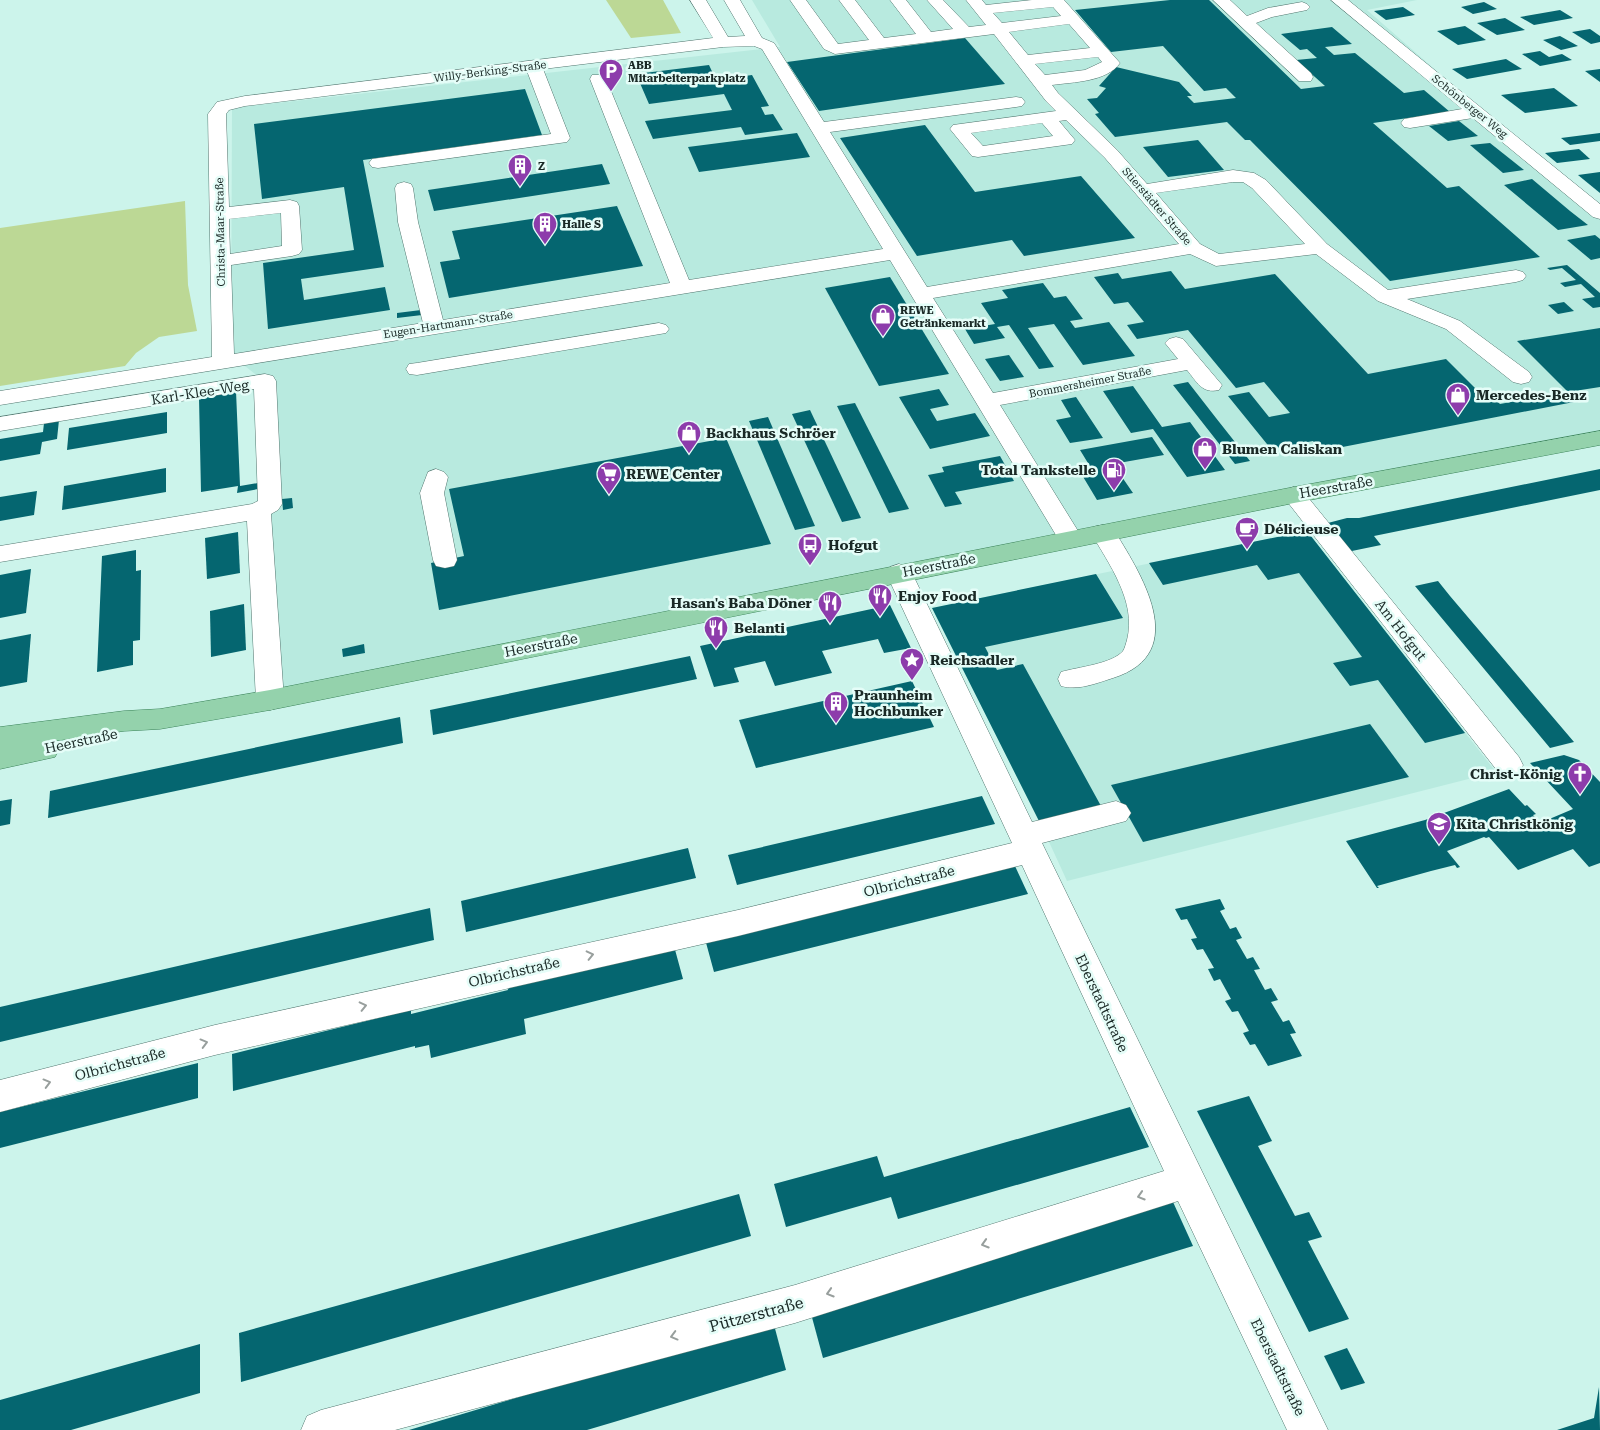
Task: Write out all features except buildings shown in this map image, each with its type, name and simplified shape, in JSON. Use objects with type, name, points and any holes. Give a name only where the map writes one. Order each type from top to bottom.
[{"type":"main road","name":"Heerstraße","points":[[0,738],[124,721],[160,719],[270,700],[1294,495],[1600,438]]},
{"type":"main road","name":"Heerstraße","points":[[0,758],[124,733],[160,719]]},
{"type":"street","points":[[698,0],[723,42]]},
{"type":"street","points":[[732,0],[756,41],[768,46],[778,65],[816,122],[1071,539]]},
{"type":"street","points":[[798,0],[830,46],[835,49],[1073,19]]},
{"type":"street","points":[[847,0],[880,44]]},
{"type":"street","points":[[898,0],[927,37]]},
{"type":"street","points":[[935,0],[964,32]]},
{"type":"street","points":[[1221,0],[1305,77]]},
{"type":"street","name":"Schönberger Weg","points":[[1339,0],[1600,213]]},
{"type":"street","points":[[816,122],[1046,87],[1095,73],[1106,69],[1112,63],[1073,19],[1065,1],[978,5]]},
{"type":"street","name":"Stierstädter Straße","points":[[978,5],[1011,44],[1027,51],[1046,87],[1069,114],[1111,154],[1193,248]]},
{"type":"street","points":[[1245,22],[1268,13],[1302,7]]},
{"type":"street","points":[[1068,37],[1087,35]]},
{"type":"street","name":"Willy-Berking-Straße","points":[[223,106],[245,101],[723,42],[756,41]]},
{"type":"street","points":[[1395,46],[1414,42]]},
{"type":"street","points":[[1027,51],[1103,52]]},
{"type":"street","points":[[378,163],[561,138],[533,66]]},
{"type":"street","points":[[598,79],[682,287]]},
{"type":"street","name":"Christa-Maar-Straße","points":[[223,106],[217,114],[223,361]]},
{"type":"street","points":[[1410,123],[1476,112]]},
{"type":"street","points":[[1046,117],[1066,140],[978,152],[959,129],[1037,118],[1069,114]]},
{"type":"street","points":[[1142,190],[1233,176],[1247,177],[1259,184],[1320,248],[1385,297],[1454,325],[1522,377]]},
{"type":"street","points":[[404,188],[408,222],[434,327]]},
{"type":"street","points":[[220,214],[290,206],[292,250],[220,262]]},
{"type":"street","points":[[1193,248],[1216,260],[1320,248]]},
{"type":"street","name":"Stierstädter Straße","points":[[922,294],[1193,248]]},
{"type":"street","name":"Eugen-Hartmann-Straße","points":[[0,398],[896,253]]},
{"type":"street","points":[[1385,297],[1516,276]]},
{"type":"street","points":[[417,369],[659,329]]},
{"type":"street","points":[[1176,343],[1211,385]]},
{"type":"street","name":"Bommersheimer Straße","points":[[988,402],[1193,363]]},
{"type":"street","name":"Karl-Klee-Weg","points":[[0,424],[266,381],[270,504],[260,511],[270,700]]},
{"type":"street","points":[[436,477],[432,493],[445,560]]},
{"type":"street","name":"Am Hofgut","points":[[1294,495],[1509,765]]},
{"type":"street","points":[[0,554],[260,511]]},
{"type":"street","points":[[1071,679],[1115,668],[1133,657],[1142,636],[1141,615],[1135,590],[1103,533]]},
{"type":"street","name":"Eberstadtstraße","points":[[899,573],[1187,1182],[1308,1430]]},
{"type":"street","name":"Olbrichstraße","points":[[0,1096],[215,1040],[738,923],[1026,844],[1116,813]]},
{"type":"street","name":"Pützerstraße","points":[[321,1430],[795,1304],[1187,1182]]},
{"type":"shaded area","points":[[752,0],[1417,0],[1367,10],[1600,214],[1600,440],[270,704],[259,377],[231,355],[232,108],[780,47]]},
{"type":"shaded area","points":[[1307,531],[1496,772],[1067,881],[1044,831],[932,608]]},
{"type":"green space","points":[[606,0],[663,0],[681,33],[631,38]]},
{"type":"green space","points":[[185,201],[188,285],[197,331],[159,337],[136,353],[125,366],[0,386],[0,228]]},
{"type":"place","name":"ABB Mitarbeiterparkplatz","points":[[611,92]]},
{"type":"place","name":"Z","points":[[520,187]]},
{"type":"place","name":"Halle S","points":[[545,245]]},
{"type":"place","name":"REWE Getränkemarkt","points":[[883,337]]},
{"type":"place","name":"Mercedes-Benz","points":[[1458,416]]},
{"type":"place","name":"Backhaus Schröer","points":[[689,454]]},
{"type":"place","name":"Blumen Caliskan","points":[[1205,470]]},
{"type":"place","name":"Total Tankstelle","points":[[1114,491]]},
{"type":"place","name":"REWE Center","points":[[609,495]]},
{"type":"place","name":"Délicieuse","points":[[1247,550]]},
{"type":"place","name":"Hofgut","points":[[810,566]]},
{"type":"place","name":"Enjoy Food","points":[[880,617]]},
{"type":"place","name":"Hasan's Baba Döner","points":[[830,624]]},
{"type":"place","name":"Belanti","points":[[716,649]]},
{"type":"place","name":"Reichsadler","points":[[912,681]]},
{"type":"place","name":"Praunheim Hochbunker","points":[[836,724]]},
{"type":"place","name":"Christ-König","points":[[1580,795]]},
{"type":"place","name":"Kita Christkönig","points":[[1439,845]]}]
